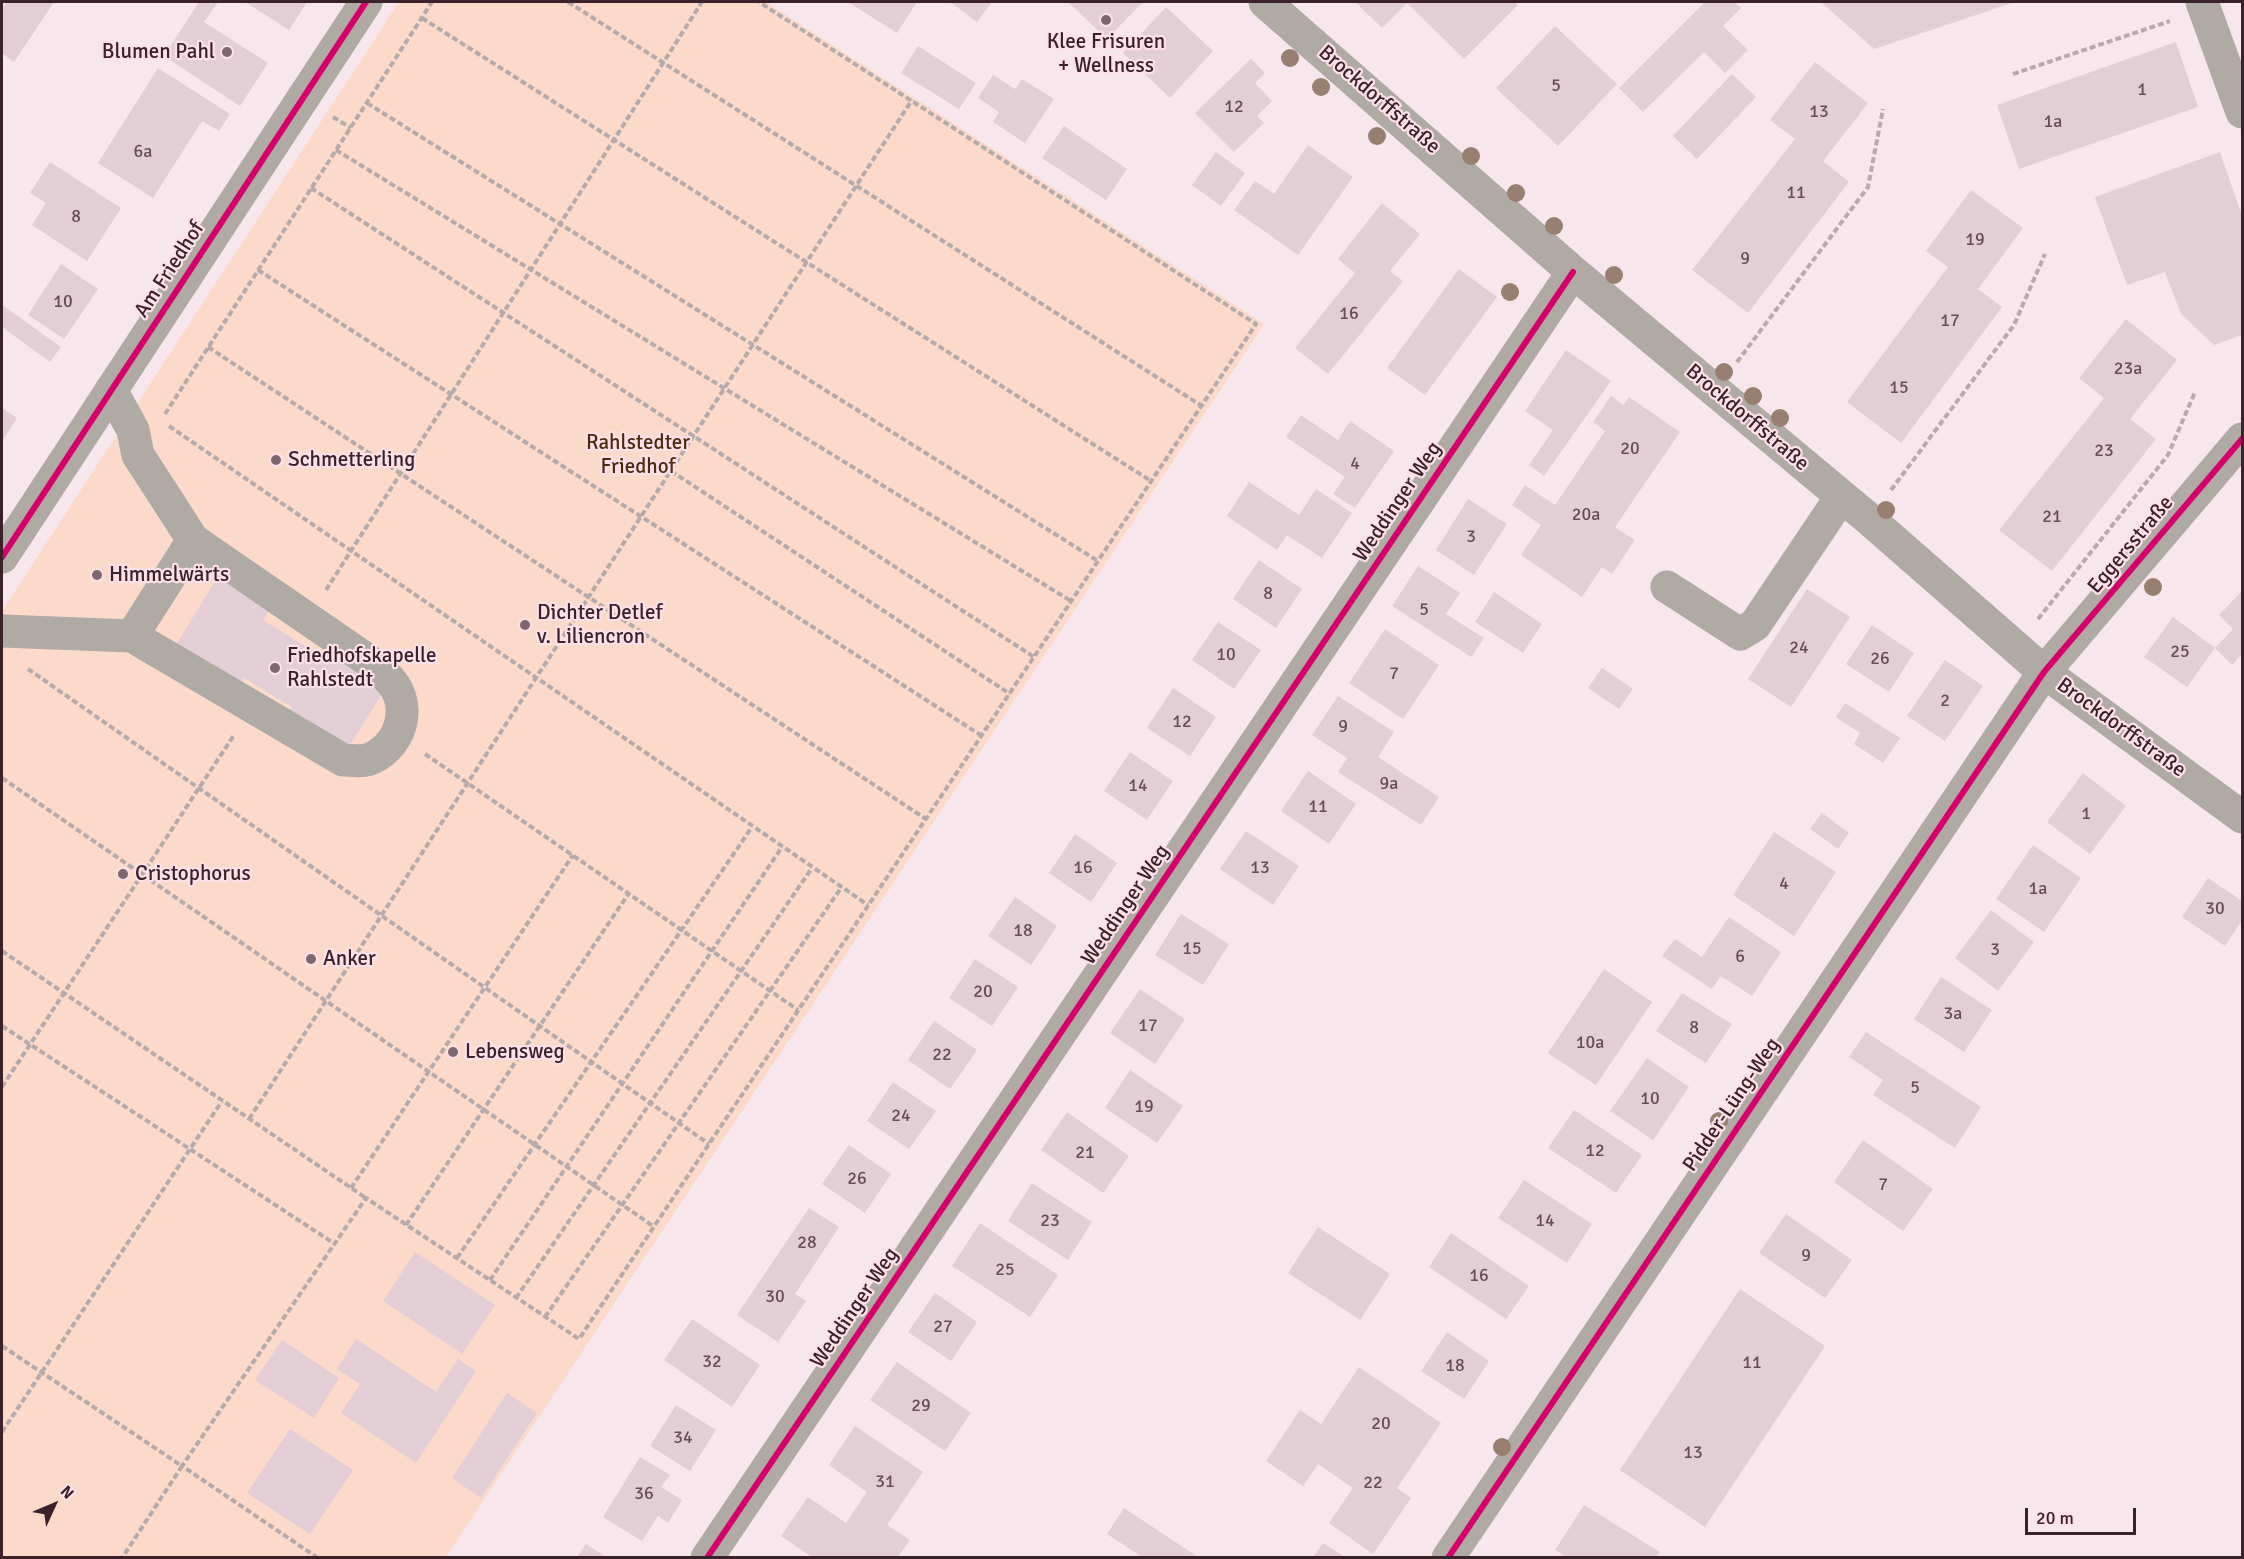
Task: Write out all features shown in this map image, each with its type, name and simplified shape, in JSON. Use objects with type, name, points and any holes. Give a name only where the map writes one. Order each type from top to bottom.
[{"type":"street","name":"Am Friedhof","points":[[2,557],[366,2]]},
{"type":"street","name":"Brockdorffstraße","points":[[1265,2],[1573,272],[1869,519],[2044,672],[2242,817]]},
{"type":"street","points":[[2204,5],[2242,112]]},
{"type":"street","name":"Weddinger Weg","points":[[707,1557],[1573,272]]},
{"type":"street","points":[[2,631],[132,636],[343,760],[366,760],[387,747],[397,735],[403,720],[402,703],[392,681],[369,661],[309,618],[193,540],[138,455],[133,430],[111,390]]},
{"type":"street","name":"Eggersstraße","points":[[2044,672],[2242,439]]},
{"type":"street","points":[[1667,587],[1740,634],[1755,625],[1841,497]]},
{"type":"street","points":[[132,636],[193,540]]},
{"type":"street","name":"Pidder-Lüng-Weg","points":[[1448,1557],[2044,672]]},
{"type":"path","points":[[432,2],[161,420],[868,906]]},
{"type":"path","points":[[568,2],[1202,406]]},
{"type":"path","points":[[309,618],[702,2]]},
{"type":"path","points":[[2,951],[406,1225],[579,1339],[1256,324],[759,2]]},
{"type":"path","points":[[2013,74],[2204,5]]},
{"type":"path","points":[[422,18],[1151,482]]},
{"type":"path","points":[[249,1119],[912,100]]},
{"type":"path","points":[[367,103],[1098,561]]},
{"type":"path","points":[[1714,391],[1868,187],[1883,109]]},
{"type":"path","points":[[336,150],[1071,601]]},
{"type":"path","points":[[311,188],[1034,657]]},
{"type":"path","points":[[1869,519],[2014,326],[2045,254]]},
{"type":"path","points":[[258,270],[982,736]]},
{"type":"path","points":[[208,347],[926,819]]},
{"type":"path","points":[[2015,647],[2168,454],[2195,392]]},
{"type":"path","points":[[670,471],[1010,694]]},
{"type":"path","points":[[24,666],[709,1144]]},
{"type":"path","points":[[2,1088],[198,787],[254,708]]},
{"type":"path","points":[[397,735],[798,1010]]},
{"type":"path","points":[[2,778],[568,1166],[653,1227]]},
{"type":"path","points":[[457,1258],[752,826]]},
{"type":"path","points":[[490,1280],[782,847]]},
{"type":"path","points":[[351,1188],[430,1073],[573,855]]},
{"type":"path","points":[[516,1298],[651,1104],[740,970],[813,868]]},
{"type":"path","points":[[545,1317],[841,888]]},
{"type":"path","points":[[406,1225],[629,893]]},
{"type":"path","points":[[2,1026],[335,1244]]},
{"type":"path","points":[[2,1432],[222,1101]]},
{"type":"path","points":[[122,1557],[366,1198]]},
{"type":"path","points":[[2,1346],[318,1557]]},
{"type":"green space","name":"Rahlstedter Friedhof","points":[[399,2],[766,2],[1264,324],[446,1557],[2,1557],[2,611]]},
{"type":"building","points":[[7,2],[54,2],[14,62],[2,53],[2,9]]},
{"type":"building","points":[[199,2],[218,2],[204,22],[268,63],[240,106],[164,56]]},
{"type":"building","points":[[245,2],[307,2],[289,30]]},
{"type":"building","points":[[848,2],[917,2],[897,33]]},
{"type":"building","points":[[950,2],[992,2],[977,22]]},
{"type":"building","name":"Klee Frisuren + Wellness","points":[[1068,2],[1143,2],[1107,39]]},
{"type":"building","points":[[1355,2],[1514,2],[1518,5],[1464,59],[1407,3],[1382,28]]},
{"type":"building","points":[[1705,2],[1734,2],[1741,8],[1723,26],[1748,50],[1725,73],[1704,52],[1643,112],[1619,88]]},
{"type":"building","points":[[1821,2],[2015,2],[1874,49]]},
{"type":"building","points":[[1166,7],[1213,51],[1170,98],[1123,53]]},
{"type":"building","points":[[1555,26],[1617,84],[1558,146],[1496,88]]},
{"type":"building","points":[[2176,42],[2198,107],[2019,169],[1997,105]]},
{"type":"building","points":[[918,46],[976,83],[959,109],[901,73]]},
{"type":"building","points":[[1251,59],[1265,73],[1255,83],[1272,101],[1257,116],[1264,123],[1234,152],[1195,113]]},
{"type":"building","points":[[1815,62],[1868,103],[1823,161],[1849,182],[1748,313],[1692,270],[1795,139],[1770,120]]},
{"type":"building","points":[[158,68],[230,114],[219,131],[202,121],[153,198],[98,163]]},
{"type":"building","points":[[1732,74],[1756,97],[1697,159],[1673,136]]},
{"type":"building","points":[[993,75],[1015,89],[1022,79],[1054,99],[1025,143],[993,122],[999,112],[978,98]]},
{"type":"building","points":[[1064,126],[1127,169],[1106,200],[1042,158]]},
{"type":"building","points":[[1308,145],[1353,177],[1298,255],[1234,210],[1255,181],[1274,194]]},
{"type":"building","points":[[1216,152],[1245,173],[1221,206],[1192,185]]},
{"type":"building","points":[[2220,152],[2242,216],[2242,335],[2214,345],[2181,314],[2165,272],[2127,285],[2095,197]]},
{"type":"building","points":[[50,162],[121,208],[87,261],[32,225],[46,203],[30,193]]},
{"type":"building","points":[[1971,190],[2023,228],[1978,289],[2002,307],[1901,443],[1847,402],[1948,267],[1926,251]]},
{"type":"building","points":[[1382,203],[1420,234],[1390,271],[1403,281],[1328,374],[1295,348],[1355,273],[1338,259]]},
{"type":"building","points":[[61,264],[98,289],[64,339],[28,315]]},
{"type":"building","points":[[1459,269],[1497,297],[1425,395],[1387,368]]},
{"type":"building","points":[[2,305],[61,347],[50,362],[2,327]]},
{"type":"building","points":[[2126,319],[2177,360],[2130,419],[2156,439],[2052,571],[1999,530],[2104,398],[2079,378]]},
{"type":"building","points":[[1566,350],[1611,381],[1544,476],[1529,465],[1553,430],[1525,411]]},
{"type":"building","points":[[1611,396],[1623,405],[1629,397],[1680,432],[1615,527],[1635,540],[1612,574],[1602,567],[1582,597],[1521,555],[1541,525],[1512,505],[1525,485],[1555,505],[1605,431],[1593,422]]},
{"type":"building","points":[[2,408],[17,418],[2,441]]},
{"type":"building","points":[[1301,415],[1338,440],[1350,421],[1394,451],[1355,508],[1333,494],[1345,477],[1286,437]]},
{"type":"building","points":[[1249,482],[1299,515],[1316,489],[1352,513],[1322,558],[1287,535],[1277,550],[1227,516]]},
{"type":"building","points":[[1468,499],[1507,524],[1474,575],[1436,550]]},
{"type":"building","points":[[1259,560],[1302,589],[1276,628],[1233,599]]},
{"type":"building","points":[[1418,566],[1460,593],[1446,614],[1484,638],[1471,657],[1392,606]]},
{"type":"building","name":"Friedhofskapelle Rahlstedt","points":[[222,570],[274,602],[263,620],[324,658],[328,651],[386,687],[346,752],[287,715],[292,707],[244,678],[235,693],[171,653]]},
{"type":"building","points":[[1807,589],[1850,617],[1791,707],[1748,679]]},
{"type":"building","points":[[2242,591],[2242,654],[2232,665],[2215,648],[2233,629],[2219,615]]},
{"type":"building","points":[[1494,592],[1542,624],[1523,653],[1475,622]]},
{"type":"building","points":[[2173,617],[2215,648],[2187,687],[2144,657]]},
{"type":"building","points":[[1218,622],[1261,650],[1234,689],[1192,660]]},
{"type":"building","points":[[1872,625],[1914,653],[1889,692],[1846,664]]},
{"type":"building","points":[[1385,629],[1439,665],[1403,719],[1349,683]]},
{"type":"building","points":[[1945,660],[1983,686],[1945,741],[1907,716]]},
{"type":"building","points":[[1602,668],[1633,689],[1619,709],[1588,688]]},
{"type":"building","points":[[1173,688],[1216,717],[1190,756],[1147,728]]},
{"type":"building","points":[[1338,696],[1394,732],[1378,757],[1439,797],[1421,825],[1338,772],[1347,758],[1312,735]]},
{"type":"building","points":[[1845,703],[1900,738],[1883,763],[1854,744],[1860,733],[1836,717]]},
{"type":"building","points":[[1130,752],[1173,781],[1147,820],[1104,791]]},
{"type":"building","points":[[1308,771],[1356,804],[1329,844],[1281,811]]},
{"type":"building","points":[[2083,773],[2126,806],[2090,854],[2047,822]]},
{"type":"building","points":[[1822,813],[1849,833],[1838,849],[1810,829]]},
{"type":"building","points":[[1246,831],[1299,866],[1273,905],[1220,869]]},
{"type":"building","points":[[1774,832],[1836,872],[1794,936],[1733,895]]},
{"type":"building","points":[[1075,834],[1117,863],[1091,902],[1049,873]]},
{"type":"building","points":[[2033,845],[2081,878],[2044,932],[1996,899]]},
{"type":"building","points":[[2208,878],[2242,901],[2242,920],[2225,946],[2182,917]]},
{"type":"building","points":[[1015,897],[1057,926],[1031,965],[988,936]]},
{"type":"building","points":[[1991,910],[2034,942],[1998,991],[1955,958]]},
{"type":"building","points":[[1181,914],[1229,944],[1203,985],[1155,955]]},
{"type":"building","points":[[1729,917],[1781,952],[1752,996],[1721,976],[1712,989],[1662,956],[1675,939],[1702,957]]},
{"type":"building","points":[[975,959],[1018,987],[992,1026],[949,998]]},
{"type":"building","points":[[1604,969],[1652,1002],[1596,1085],[1548,1053]]},
{"type":"building","points":[[1941,977],[1992,1010],[1964,1052],[1914,1019]]},
{"type":"building","points":[[1140,989],[1185,1019],[1155,1064],[1110,1033]]},
{"type":"building","points":[[1682,993],[1732,1024],[1706,1063],[1656,1031]]},
{"type":"building","points":[[934,1021],[977,1050],[950,1089],[908,1060]]},
{"type":"building","points":[[1866,1032],[1981,1107],[1955,1148],[1873,1095],[1883,1080],[1849,1057]]},
{"type":"building","points":[[1647,1058],[1689,1087],[1653,1140],[1610,1111]]},
{"type":"building","points":[[1130,1070],[1183,1106],[1157,1143],[1105,1108]]},
{"type":"building","points":[[893,1082],[936,1111],[909,1149],[867,1121]]},
{"type":"building","points":[[1574,1110],[1642,1155],[1616,1193],[1548,1148]]},
{"type":"building","points":[[1067,1112],[1129,1156],[1103,1193],[1041,1150]]},
{"type":"building","points":[[1863,1140],[1933,1189],[1903,1231],[1834,1182]]},
{"type":"building","points":[[849,1145],[891,1174],[865,1213],[822,1184]]},
{"type":"building","points":[[1524,1180],[1592,1224],[1567,1263],[1498,1218]]},
{"type":"building","points":[[1032,1183],[1092,1222],[1068,1260],[1008,1221]]},
{"type":"building","points":[[809,1208],[839,1227],[795,1294],[806,1301],[778,1342],[737,1315]]},
{"type":"building","points":[[1786,1214],[1852,1260],[1825,1298],[1759,1253]]},
{"type":"building","points":[[980,1223],[1058,1275],[1030,1317],[952,1266]]},
{"type":"building","points":[[1318,1227],[1390,1274],[1360,1320],[1288,1273]]},
{"type":"building","points":[[1451,1233],[1529,1286],[1506,1319],[1429,1267]]},
{"type":"building","points":[[415,1252],[495,1305],[462,1354],[383,1301]]},
{"type":"building","points":[[1740,1289],[1825,1346],[1705,1527],[1620,1470]]},
{"type":"building","points":[[935,1293],[977,1322],[951,1361],[908,1332]]},
{"type":"building","points":[[692,1319],[760,1365],[732,1407],[664,1360]]},
{"type":"building","points":[[1447,1332],[1489,1361],[1464,1399],[1421,1371]]},
{"type":"building","points":[[356,1339],[436,1392],[458,1359],[476,1371],[416,1463],[341,1413],[360,1384],[337,1369]]},
{"type":"building","points":[[282,1340],[339,1378],[314,1418],[255,1380]]},
{"type":"building","points":[[897,1362],[971,1413],[945,1451],[870,1400]]},
{"type":"building","points":[[1359,1367],[1441,1423],[1397,1488],[1411,1498],[1373,1554],[1329,1523],[1353,1488],[1318,1464],[1303,1486],[1266,1461],[1300,1410],[1321,1424]]},
{"type":"building","points":[[507,1393],[537,1413],[481,1498],[452,1478]]},
{"type":"building","points":[[676,1405],[716,1430],[690,1471],[650,1446]]},
{"type":"building","points":[[855,1426],[923,1472],[887,1525],[910,1540],[898,1557],[812,1557],[781,1536],[808,1497],[846,1523],[867,1492],[829,1465]]},
{"type":"building","points":[[290,1429],[353,1470],[310,1534],[247,1493]]},
{"type":"building","points":[[640,1457],[670,1475],[661,1487],[682,1500],[668,1523],[658,1516],[642,1541],[603,1517]]},
{"type":"building","points":[[1584,1505],[1660,1552],[1656,1557],[1567,1557],[1555,1550]]},
{"type":"building","points":[[1124,1508],[1198,1557],[1142,1557],[1107,1534]]},
{"type":"building","points":[[1323,1543],[1345,1557],[1313,1557]]},
{"type":"building","points":[[586,1544],[606,1557],[577,1557]]},
{"type":"cycle path","points":[[2,557],[366,2]]},
{"type":"cycle path","points":[[707,1558],[1573,272]]},
{"type":"cycle path","points":[[1448,1558],[2044,672],[2242,439]]},
{"type":"place","name":"Klee Frisuren + Wellness","points":[[1106,20]]},
{"type":"place","name":"Blumen Pahl","points":[[227,52]]},
{"type":"place","name":"Schmetterling","points":[[276,460]]},
{"type":"place","name":"Himmelwärts","points":[[97,575]]},
{"type":"place","name":"Dichter Detlef v. Liliencron","points":[[525,625]]},
{"type":"place","name":"Friedhofskapelle Rahlstedt","points":[[275,668]]},
{"type":"place","name":"Cristophorus","points":[[123,874]]},
{"type":"place","name":"Anker","points":[[311,959]]},
{"type":"place","name":"Lebensweg","points":[[453,1052]]}]
